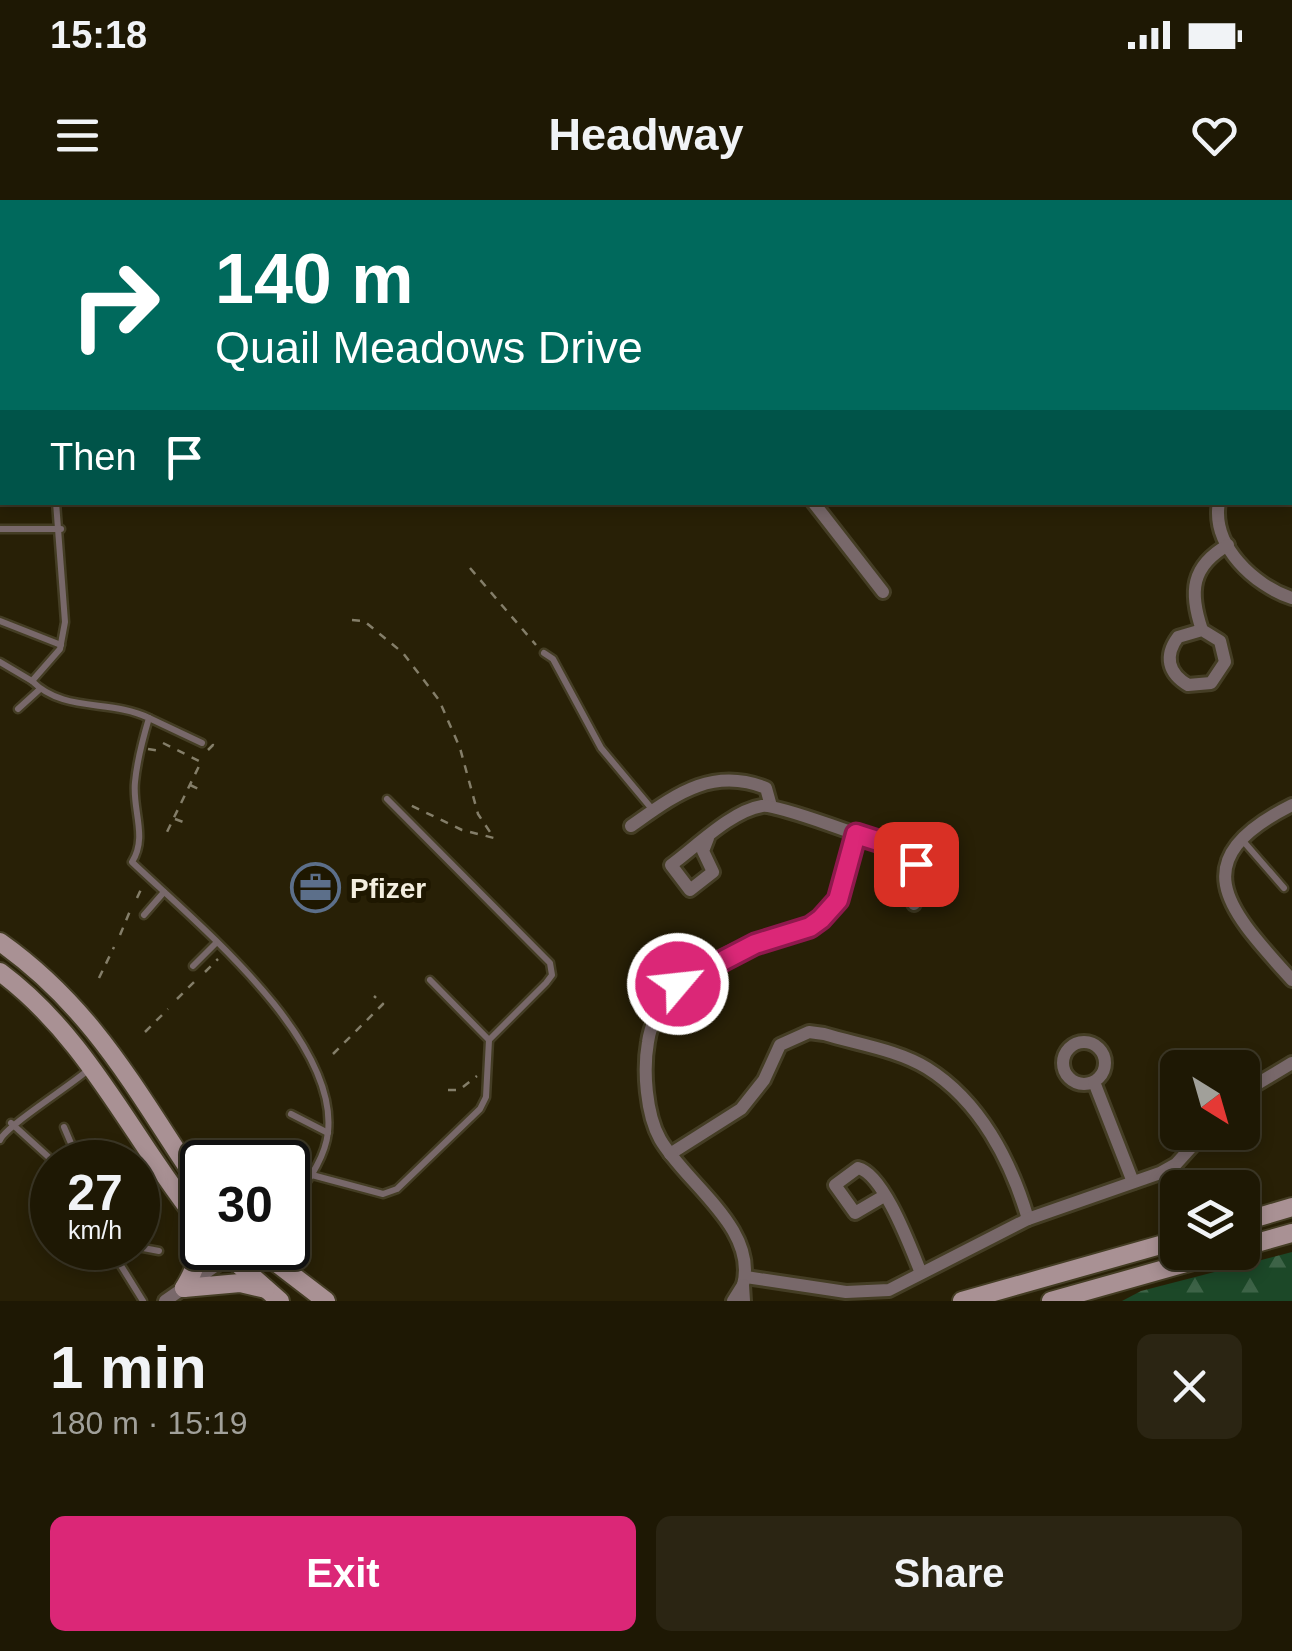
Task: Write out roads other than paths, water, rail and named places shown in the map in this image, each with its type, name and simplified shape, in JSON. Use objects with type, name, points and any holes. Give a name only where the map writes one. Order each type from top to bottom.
[{"type":"street","points":[[815,505],[883,592]]},
{"type":"street","points":[[1218,505],[1216,515],[1228,545],[1253,578],[1273,593],[1292,598]]},
{"type":"street","points":[[1202,630],[1178,637],[1168,656],[1170,669],[1188,685],[1211,683],[1225,662],[1220,641],[1202,630],[1194,581],[1198,567],[1228,545]]},
{"type":"street","points":[[630,826],[680,791],[714,780],[766,788],[771,806]]},
{"type":"street","points":[[1292,805],[1240,837],[1226,871],[1228,903],[1292,980]]},
{"type":"street","points":[[708,838],[747,812],[771,806],[884,843],[916,864],[921,878],[914,904]]},
{"type":"street","points":[[744,1301],[736,1235],[670,1154],[654,1127],[647,1043],[663,1001],[694,974],[755,944],[810,927],[821,919],[838,900],[856,834]]},
{"type":"street","points":[[0,942],[62,991],[94,1026],[180,1156]]},
{"type":"street","points":[[0,972],[62,1028],[93,1066],[180,1196]]},
{"type":"street","points":[[670,1154],[740,1109],[764,1080],[780,1045],[809,1032],[824,1034],[924,1066],[944,1082],[1002,1148],[1028,1219]]},
{"type":"street","points":[[1260,1083],[1292,1064]]},
{"type":"street","points":[[1094,1082],[1121,1140],[1133,1182]]},
{"type":"street","points":[[744,1281],[867,1293],[889,1290],[1028,1219],[1176,1164],[1189,1150]]},
{"type":"street","points":[[884,1196],[921,1274]]},
{"type":"street","points":[[1260,1217],[1292,1207]]},
{"type":"street","points":[[1260,1243],[1292,1234]]},
{"type":"street","points":[[962,1301],[1160,1245]]},
{"type":"street","points":[[184,1288],[194,1270]]},
{"type":"street","points":[[165,1301],[206,1270]]},
{"type":"street","points":[[249,1270],[273,1295]]},
{"type":"street","points":[[284,1270],[326,1301]]},
{"type":"street","points":[[1052,1301],[1161,1270]]},
{"type":"street","points":[[734,1301],[744,1281]]},
{"type":"street","points":[[184,1288],[240,1283],[273,1295]]},
{"type":"lane","points":[[32,681],[60,645],[65,622],[57,505]]},
{"type":"lane","points":[[0,529],[61,529]]},
{"type":"lane","points":[[0,621],[60,645]]},
{"type":"lane","points":[[544,653],[553,659],[601,748],[653,810]]},
{"type":"lane","points":[[0,662],[32,681],[48,697],[128,708],[205,746]]},
{"type":"lane","points":[[18,709],[40,689]]},
{"type":"lane","points":[[150,718],[135,782],[140,834],[139,851],[132,862],[278,1006],[300,1039],[323,1081],[328,1133],[310,1178]]},
{"type":"lane","points":[[312,1175],[383,1194],[410,1179],[480,1108],[486,1097],[489,1040],[552,975],[550,963],[388,798]]},
{"type":"lane","points":[[1240,837],[1284,888]]},
{"type":"lane","points":[[144,916],[164,892]]},
{"type":"lane","points":[[193,966],[214,944]]},
{"type":"lane","points":[[430,980],[489,1040]]},
{"type":"lane","points":[[0,1140],[11,1123],[35,1113],[93,1066]]},
{"type":"lane","points":[[291,1114],[328,1133]]},
{"type":"lane","points":[[11,1123],[30,1140]]},
{"type":"lane","points":[[64,1127],[70,1140]]},
{"type":"lane","points":[[124,1270],[143,1301]]},
{"type":"lane","points":[[1106,1300],[1118,1282]]},
{"type":"place","name":"Pfizer","points":[[315,888]]}]
